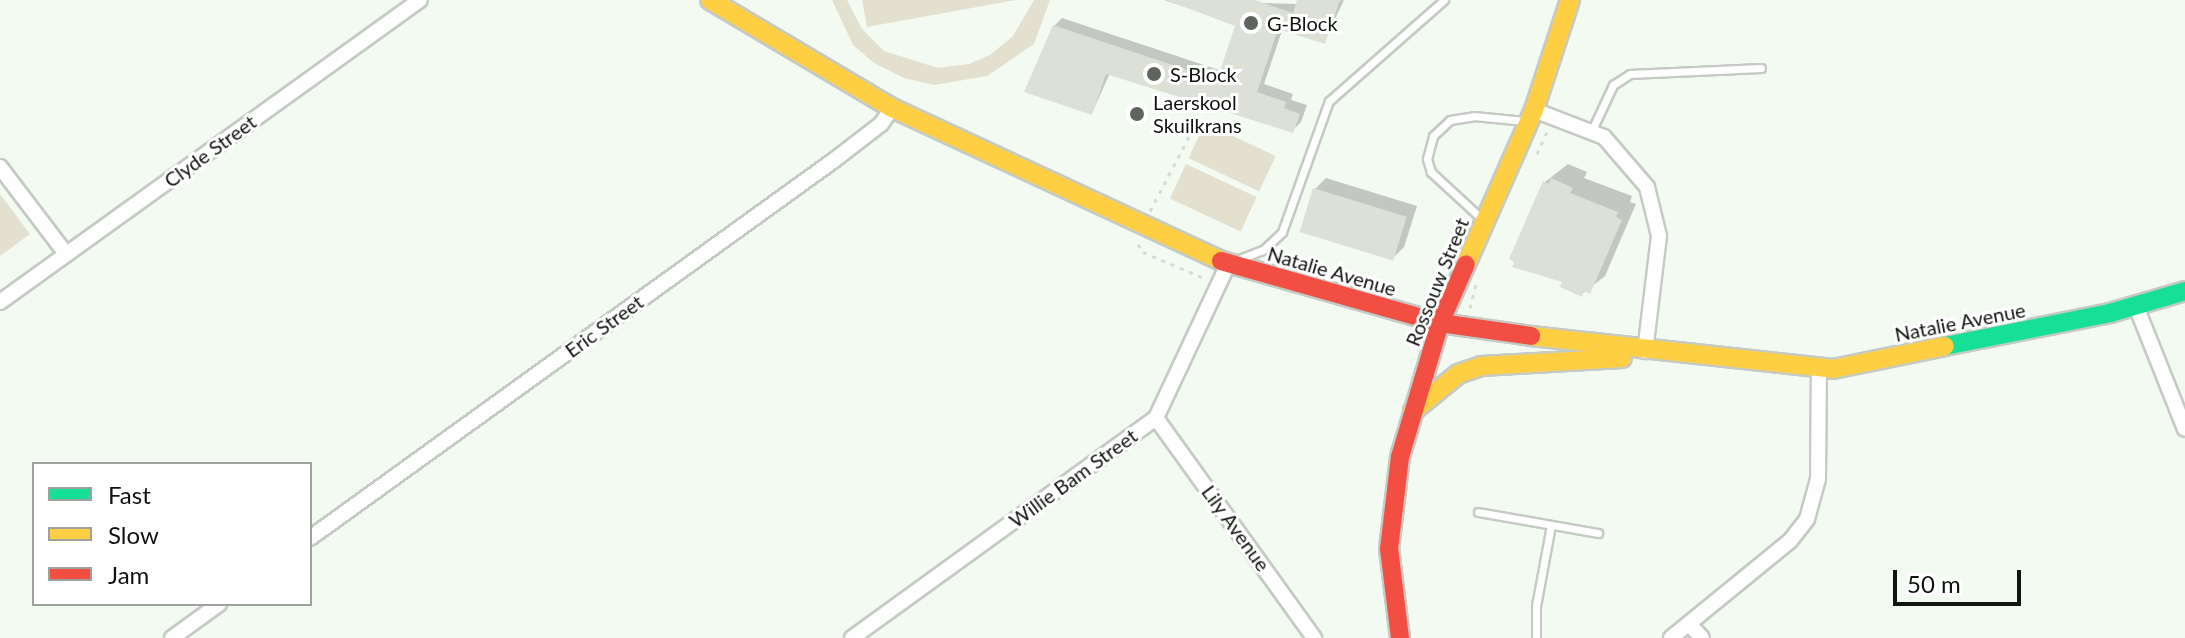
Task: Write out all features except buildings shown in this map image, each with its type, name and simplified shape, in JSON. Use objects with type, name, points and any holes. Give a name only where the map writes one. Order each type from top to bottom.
[{"type":"street","name":"Clyde Street","points":[[0,302],[420,0]]},
{"type":"street","name":"Natalie Avenue","points":[[710,0],[892,108],[1228,264],[1440,323],[1645,351],[1819,369],[2136,306],[2185,291]]},
{"type":"street","name":"Rossouw Street","points":[[1400,638],[1389,549],[1391,504],[1413,411],[1440,323],[1532,116],[1570,0]]},
{"type":"street","name":"Eric Street","points":[[312,537],[833,161],[881,124],[892,108]]},
{"type":"street","points":[[1413,411],[1458,374],[1481,366],[1624,358],[1645,351],[1659,236],[1653,205],[1633,167],[1592,130],[1532,116]]},
{"type":"street","points":[[0,167],[66,254]]},
{"type":"street","name":"Willie Bam Street","points":[[852,638],[1156,418],[1228,264]]},
{"type":"street","points":[[2136,306],[2185,429]]},
{"type":"street","points":[[1671,638],[1790,541],[1807,519],[1818,479],[1819,369]]},
{"type":"street","name":"Lily Avenue","points":[[1156,418],[1314,638]]},
{"type":"street","points":[[172,638],[216,606]]},
{"type":"street","points":[[1689,624],[1702,638]]},
{"type":"lane","points":[[1228,264],[1263,250],[1282,232],[1329,101],[1444,0]]},
{"type":"lane","points":[[1592,130],[1613,85],[1630,74],[1761,68]]},
{"type":"lane","points":[[1485,222],[1431,172],[1427,159],[1433,136],[1450,120],[1474,116],[1532,116]]},
{"type":"lane","points":[[1478,512],[1598,533]]},
{"type":"lane","points":[[1536,638],[1536,606],[1551,525]]},
{"type":"path","points":[[1148,215],[1192,131]]},
{"type":"path","points":[[1139,236],[1143,252],[1206,279]]},
{"type":"shaded area","points":[[832,0],[847,0],[862,29],[884,51],[938,68],[969,64],[990,55],[1013,36],[1034,0],[1050,0],[1034,44],[987,76],[934,85],[904,78],[874,63],[853,45]]},
{"type":"shaded area","points":[[862,0],[1016,0],[867,27]]},
{"type":"shaded area","points":[[1205,123],[1276,156],[1259,191],[1189,158]]},
{"type":"shaded area","points":[[1186,164],[1257,197],[1241,231],[1170,198]]},
{"type":"shaded area","points":[[0,194],[30,234],[0,256]]},
{"type":"traffic: fast","points":[[1945,346],[2110,313],[2185,291]]},
{"type":"traffic: slow","points":[[710,0],[892,108],[1221,261]]},
{"type":"traffic: slow","points":[[1466,264],[1534,110],[1570,0]]},
{"type":"traffic: slow","points":[[1531,336],[1833,369],[1945,346]]},
{"type":"traffic: slow","points":[[1413,411],[1458,374],[1481,366],[1622,358]]},
{"type":"traffic: jam","points":[[1221,261],[1440,323],[1531,336]]},
{"type":"traffic: jam","points":[[1400,638],[1389,549],[1400,457],[1440,323],[1466,264]]},
{"type":"place","name":"G-Block","points":[[1251,23]]},
{"type":"place","name":"S-Block","points":[[1154,74]]},
{"type":"place","name":"Laerskool Skuilkrans","points":[[1137,114]]}]
